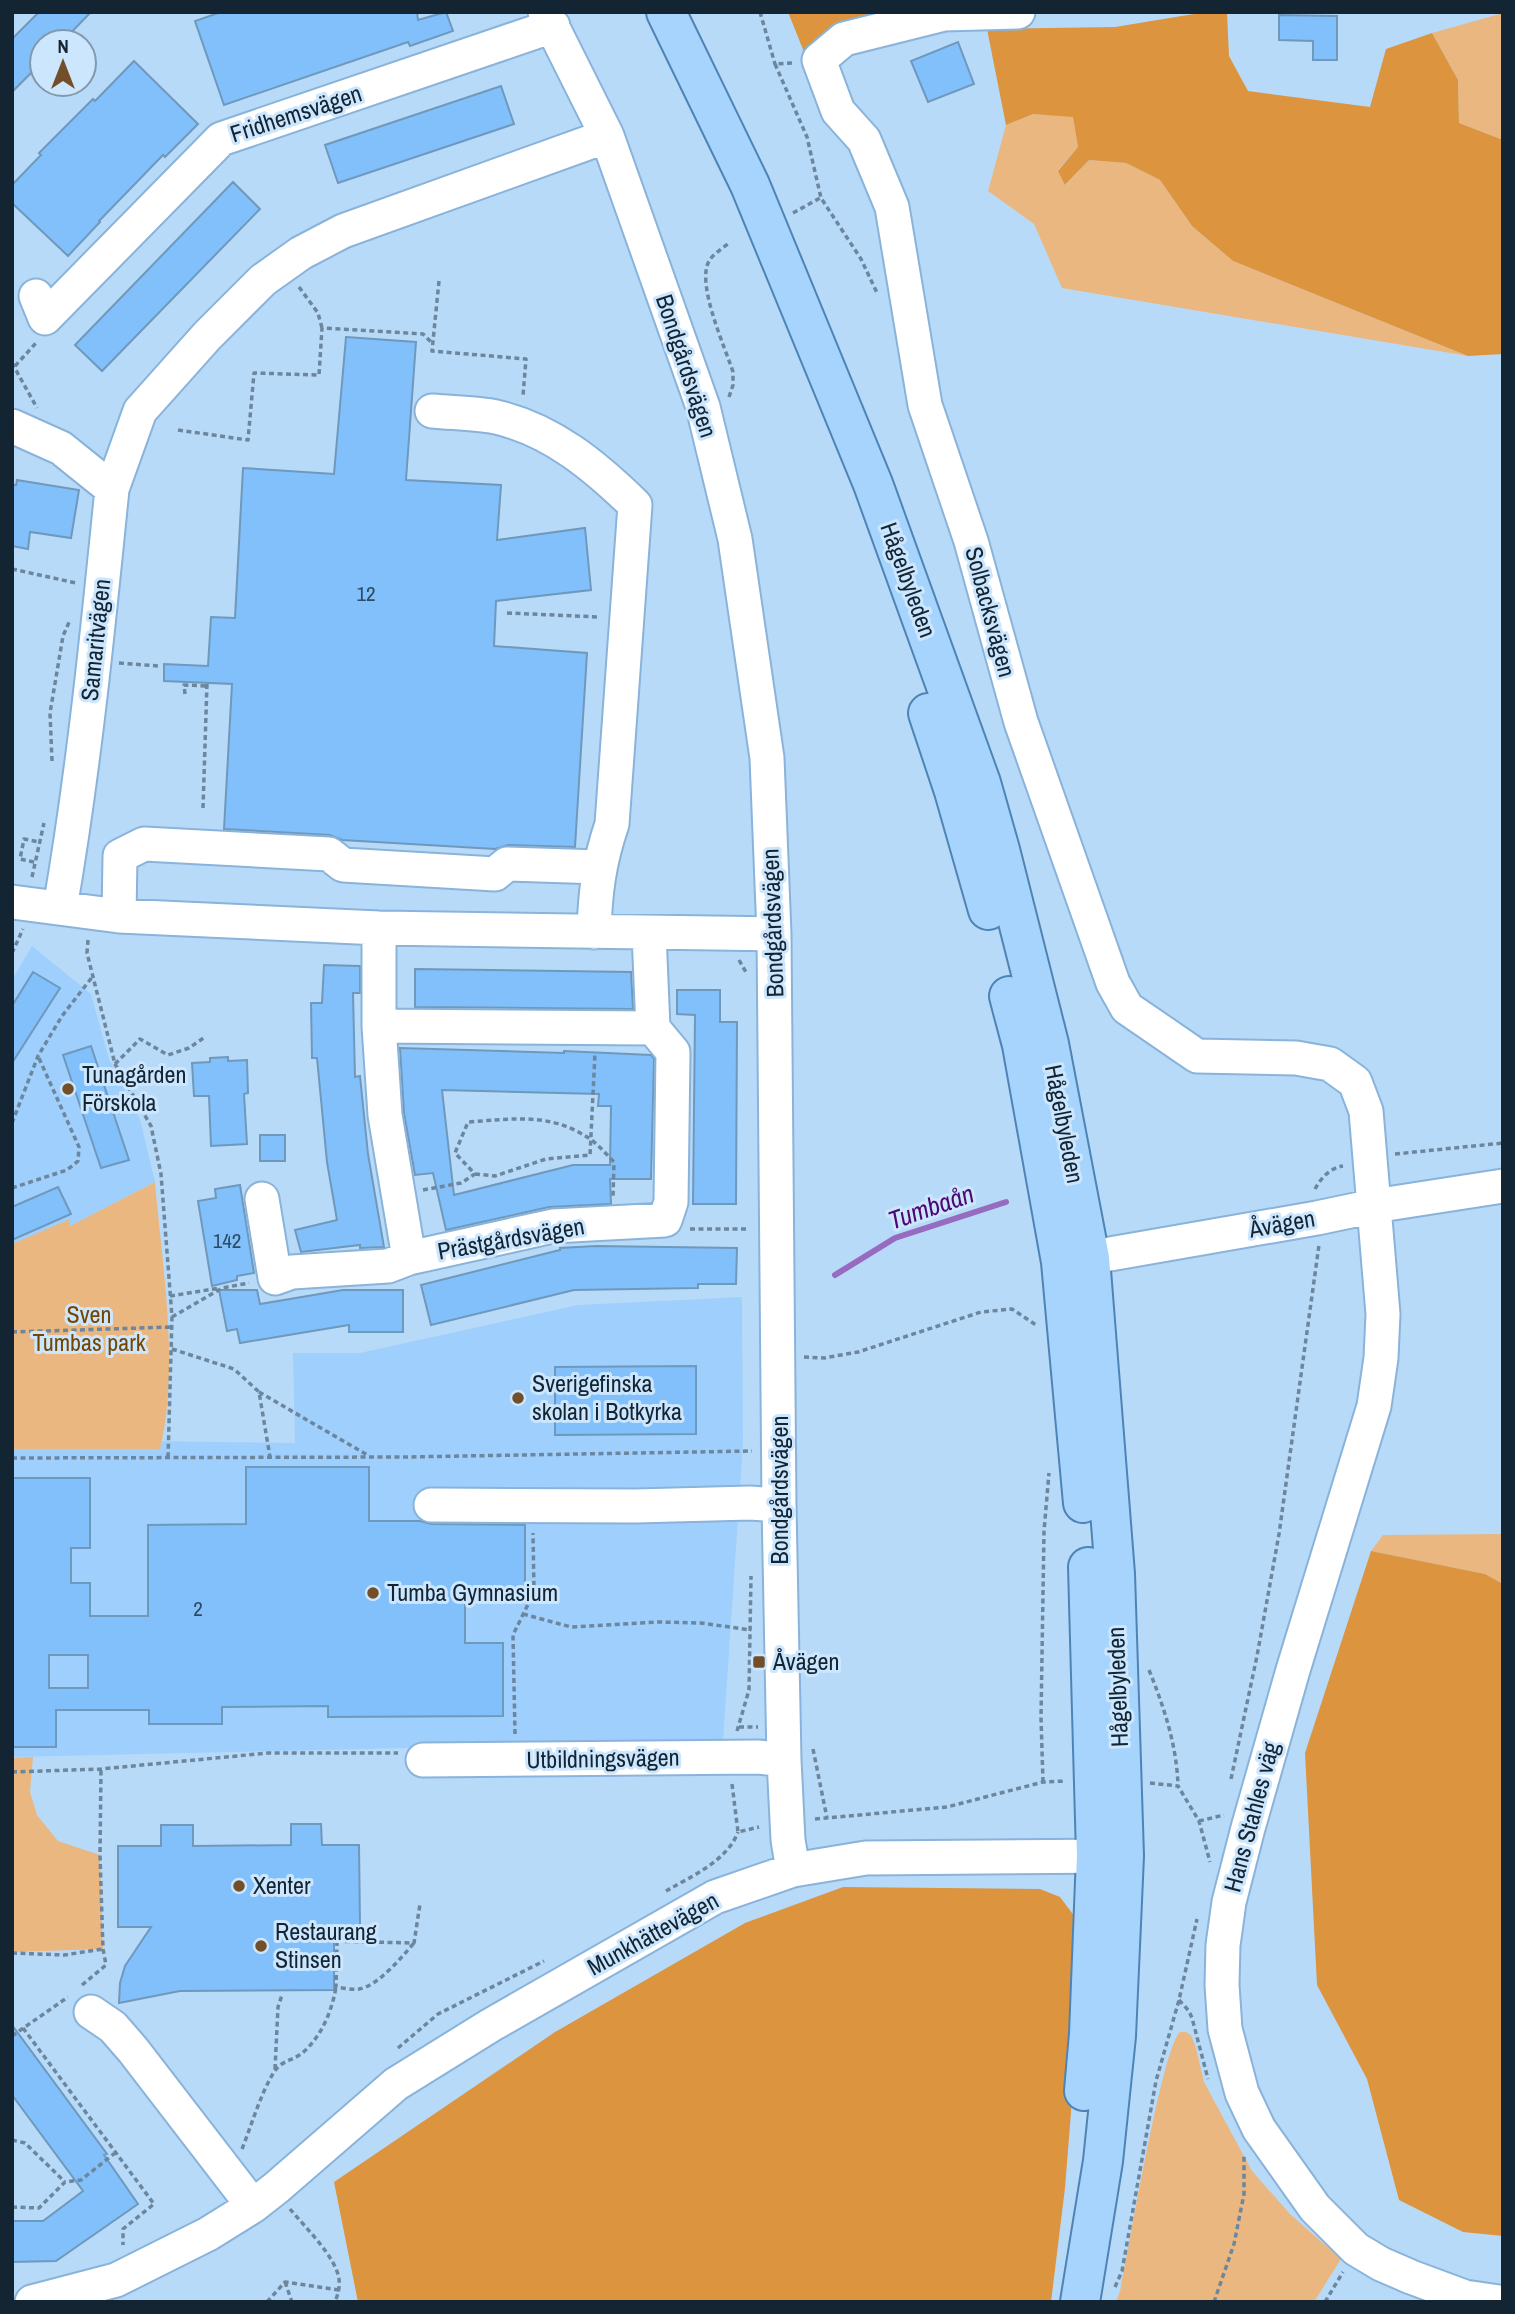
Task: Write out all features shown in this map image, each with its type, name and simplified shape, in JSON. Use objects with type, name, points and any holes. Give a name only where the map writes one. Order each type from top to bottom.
[{"type":"main road","name":"Hågelbyleden","points":[[643,12],[734,195],[859,506],[976,862],[1076,1260]]},
{"type":"main road","name":"Hågelbyleden","points":[[666,12],[750,186],[873,484],[981,783],[1049,1044],[1115,1574],[1110,1856],[1116,2036],[1103,2161],[1096,2297]]},
{"type":"main road","name":"Hågelbyleden","points":[[1063,2302],[1089,2034],[1110,1856]]},
{"type":"street","points":[[818,60],[844,39],[944,14],[1018,12]]},
{"type":"street","name":"Bondgårdsvägen","points":[[549,19],[607,136],[703,407],[735,539],[768,758],[774,934],[784,1760],[786,1821],[793,1870]]},
{"type":"street","name":"Fridhemsvägen","points":[[36,296],[45,318],[220,139],[549,19]]},
{"type":"street","name":"Solbacksvägen","points":[[818,60],[838,111],[864,140],[892,206],[925,405],[971,541],[1021,722],[1113,982],[1127,1008],[1197,1056],[1296,1058],[1330,1064],[1355,1082],[1366,1111],[1374,1206]]},
{"type":"street","name":"Samaritvägen","points":[[90,913],[76,818],[112,489],[139,411],[207,336],[263,280],[292,260],[343,231],[607,136]]},
{"type":"street","points":[[432,411],[495,417],[535,429],[568,448],[609,480],[635,505],[612,824],[595,891],[594,932]]},
{"type":"street","points":[[12,426],[61,448],[112,489]]},
{"type":"street","points":[[90,913],[120,856],[144,845],[329,854],[343,865],[495,874],[507,864],[600,867]]},
{"type":"street","points":[[12,902],[90,913],[379,928],[774,934]]},
{"type":"street","name":"Prästgårdsvägen","points":[[379,928],[379,1026],[385,1115],[409,1258]]},
{"type":"street","points":[[649,933],[653,1028],[673,1052],[671,1202],[665,1220]]},
{"type":"street","points":[[379,1026],[653,1028]]},
{"type":"street","name":"Åvägen","points":[[1076,1260],[1374,1206],[1503,1186]]},
{"type":"street","name":"Prästgårdsvägen","points":[[262,1199],[275,1278],[292,1272],[388,1266],[409,1258],[553,1226],[665,1220]]},
{"type":"street","name":"Hans Stahles väg","points":[[1374,1206],[1382,1314],[1381,1358],[1374,1406],[1293,1670],[1229,1902],[1223,1945],[1225,2029],[1242,2093],[1259,2129],[1315,2208],[1356,2249],[1381,2264],[1454,2293],[1499,2302]]},
{"type":"street","points":[[431,1505],[779,1505]]},
{"type":"street","name":"Utbildningsvägen","points":[[423,1760],[784,1760]]},
{"type":"street","name":"Munkhättevägen","points":[[32,2302],[116,2280],[208,2234],[265,2197],[397,2084],[479,2032],[715,1897],[793,1870],[866,1858],[1110,1856]]},
{"type":"street","points":[[82,2003],[113,2027],[265,2197]]},
{"type":"path","points":[[760,12],[775,64],[807,137],[821,198],[861,259],[879,297],[911,313]]},
{"type":"path","points":[[775,64],[818,60]]},
{"type":"path","points":[[788,215],[821,198]]},
{"type":"path","points":[[703,407],[722,402],[730,396],[733,385],[733,372],[705,287],[710,259],[729,243]]},
{"type":"path","points":[[439,281],[432,351],[526,359],[521,425]]},
{"type":"path","points":[[178,430],[248,440],[254,373],[319,375],[322,328],[318,313],[298,285]]},
{"type":"path","points":[[322,328],[423,334],[433,344]]},
{"type":"path","points":[[12,569],[102,589]]},
{"type":"path","points":[[507,613],[604,618]]},
{"type":"path","points":[[185,694],[184,685],[207,684],[203,808]]},
{"type":"path","points":[[34,862],[20,859],[24,839],[39,842]]},
{"type":"path","points":[[90,913],[87,953],[115,1063],[151,1126],[161,1174],[172,1317],[168,1459]]},
{"type":"path","points":[[739,934],[739,961],[747,974]]},
{"type":"path","points":[[12,1123],[38,1056],[62,1016],[93,976]]},
{"type":"path","points":[[398,1194],[461,1183],[475,1174],[495,1176],[546,1159],[590,1156],[597,1027]]},
{"type":"path","points":[[115,1063],[139,1039],[168,1055],[190,1048],[205,1037]]},
{"type":"path","points":[[12,1188],[67,1170],[78,1161],[79,1147],[38,1056]]},
{"type":"path","points":[[475,1174],[455,1153],[468,1122],[530,1118],[563,1124],[592,1139],[614,1162],[613,1222]]},
{"type":"path","points":[[1230,1787],[1279,1534],[1319,1249],[1317,1218]]},
{"type":"path","points":[[665,1220],[670,1228],[748,1229]]},
{"type":"path","points":[[170,1296],[249,1283]]},
{"type":"path","points":[[172,1317],[222,1288]]},
{"type":"path","points":[[779,1356],[824,1358],[858,1352],[981,1312],[1012,1310],[1036,1324],[1041,1336]]},
{"type":"path","points":[[12,1332],[172,1327]]},
{"type":"path","points":[[172,1349],[234,1369],[259,1392],[370,1457]]},
{"type":"path","points":[[259,1392],[270,1457]]},
{"type":"path","points":[[12,1458],[168,1459],[752,1451]]},
{"type":"path","points":[[1043,1782],[1041,1718],[1044,1544],[1051,1463]]},
{"type":"path","points":[[515,1747],[513,1635],[534,1592],[533,1505]]},
{"type":"path","points":[[751,1566],[749,1690],[732,1746],[732,1786],[738,1832],[786,1821],[947,1807],[1043,1782],[1075,1781]]},
{"type":"path","points":[[523,1614],[571,1627],[659,1622],[701,1623],[751,1630]]},
{"type":"path","points":[[1147,1666],[1165,1710],[1178,1769],[1178,1786],[1199,1821],[1211,1864],[1214,1852]]},
{"type":"path","points":[[811,1739],[827,1818]]},
{"type":"path","points":[[12,1772],[101,1769],[268,1754],[393,1752],[423,1760]]},
{"type":"path","points":[[12,2036],[23,2028],[82,2003],[106,1965],[103,1949],[100,1855],[101,1769]]},
{"type":"path","points":[[1140,1782],[1178,1786]]},
{"type":"path","points":[[1219,1827],[1225,1805]]},
{"type":"path","points":[[337,1987],[360,1989],[387,1972],[414,1943],[420,1904]]},
{"type":"path","points":[[1096,2297],[1122,2271],[1156,2081],[1179,2000],[1199,1913]]},
{"type":"path","points":[[328,1941],[414,1943]]},
{"type":"path","points":[[275,2070],[311,2045],[333,2007],[337,1987],[337,1941]]},
{"type":"path","points":[[12,1953],[64,1955],[103,1949]]},
{"type":"path","points":[[239,2155],[275,2070],[278,2007],[282,1995]]},
{"type":"path","points":[[23,2028],[154,2204],[123,2229],[123,2255]]},
{"type":"path","points":[[12,2140],[24,2143],[65,2182]]},
{"type":"path","points":[[12,2207],[39,2208],[65,2182],[81,2180],[115,2153]]},
{"type":"path","points":[[1214,2302],[1234,2244],[1244,2194],[1244,2153]]},
{"type":"path","points":[[265,2197],[289,2208],[328,2256],[339,2277],[340,2290],[335,2302]]},
{"type":"path","points":[[1325,2302],[1356,2249]]},
{"type":"path","points":[[285,2282],[340,2290]]},
{"type":"path","points":[[267,2302],[285,2282]]},
{"type":"path","points":[[285,2282],[292,2302]]},
{"type":"shaded area","points":[[788,12],[909,12],[829,29],[804,52]]},
{"type":"shaded area","points":[[1206,12],[1227,12],[1229,56],[1248,91],[1370,107],[1386,49],[1432,33],[1458,80],[1459,123],[1503,140],[1503,354],[1468,356],[1233,261],[1192,226],[1160,180],[1126,163],[1089,160],[1065,185],[1058,171],[1078,147],[1073,117],[1033,114],[1006,125],[987,29],[1115,27]]},
{"type":"shaded area","name":"Tunagården Förskola","points":[[32,946],[91,994],[109,1059],[140,1119],[155,1182],[32,1246],[12,1252],[12,980]]},
{"type":"shaded area","name":"Tumba Gymnasium","points":[[742,1297],[743,1443],[723,1741],[12,1757],[12,1420],[70,1440],[295,1443],[293,1353],[360,1353],[578,1305]]},
{"type":"shaded area","points":[[1371,1551],[1485,1574],[1503,1584],[1503,2236],[1463,2232],[1399,2200],[1367,2079],[1317,1985],[1305,1753]]},
{"type":"shaded area","points":[[843,1887],[1040,1889],[1060,1897],[1078,1921],[1081,1986],[1065,2188],[1051,2302],[358,2302],[334,2182],[555,2032],[745,1923]]},
{"type":"green space","points":[[1503,13],[1503,140],[1459,123],[1458,80],[1432,33]]},
{"type":"green space","points":[[1033,114],[1073,116],[1078,147],[1058,170],[1066,185],[1089,160],[1126,163],[1160,180],[1192,226],[1233,261],[1468,356],[1062,288],[1034,224],[988,191],[1006,125]]},
{"type":"green space","name":"Sven Tumbas park","points":[[155,1182],[169,1351],[166,1418],[160,1449],[12,1449],[12,1244],[70,1219],[70,1226]]},
{"type":"green space","points":[[1503,1534],[1503,1584],[1485,1574],[1371,1551],[1383,1535]]},
{"type":"green space","points":[[33,1757],[30,1792],[37,1815],[58,1841],[100,1855],[103,1949],[12,1952],[12,1758]]},
{"type":"green space","points":[[1180,2032],[1191,2035],[1204,2082],[1252,2171],[1290,2214],[1341,2259],[1314,2302],[1116,2302],[1155,2111],[1164,2074]]},
{"type":"building","points":[[39,12],[91,12],[76,28],[28,28],[28,76],[12,92],[12,39]]},
{"type":"building","points":[[221,12],[417,12],[418,20],[446,12],[453,31],[410,46],[408,42],[224,105],[195,21]]},
{"type":"building","points":[[1279,15],[1337,16],[1337,60],[1313,60],[1313,41],[1279,40]]},
{"type":"building","points":[[958,42],[974,84],[928,102],[911,61]]},
{"type":"building","points":[[134,61],[198,124],[165,157],[163,155],[68,256],[12,203],[12,185],[41,155],[39,153],[93,99],[95,101]]},
{"type":"building","points":[[501,86],[514,124],[338,183],[325,145]]},
{"type":"building","points":[[233,182],[260,209],[102,371],[75,345]]},
{"type":"building","points":[[346,337],[416,342],[406,480],[501,485],[497,540],[585,528],[591,590],[496,601],[494,646],[587,653],[575,847],[508,845],[495,849],[342,840],[330,835],[224,829],[232,684],[164,681],[164,664],[208,666],[211,617],[235,618],[243,468],[334,474]]},
{"type":"building","points":[[17,480],[79,490],[71,538],[30,532],[28,549],[12,546],[12,485],[16,485]]},
{"type":"building","points":[[324,965],[360,966],[360,993],[353,993],[355,1077],[360,1076],[368,1154],[384,1247],[360,1248],[360,1245],[301,1252],[295,1230],[337,1220],[327,1162],[317,1058],[312,1058],[311,1003],[322,1003]]},
{"type":"building","points":[[415,969],[631,972],[633,1009],[415,1007]]},
{"type":"building","points":[[33,972],[60,988],[12,1063],[12,1006]]},
{"type":"building","points":[[677,990],[720,990],[720,1022],[737,1022],[736,1204],[693,1204],[695,1015],[677,1014]]},
{"type":"building","points":[[91,1046],[129,1160],[101,1168],[63,1055]]},
{"type":"building","points":[[400,1048],[564,1051],[651,1055],[654,1059],[651,1179],[610,1179],[611,1204],[549,1207],[446,1230],[433,1173],[415,1175],[404,1113]],"holes":[[[442,1090],[599,1094],[598,1106],[611,1106],[610,1165],[573,1165],[454,1195]]]},
{"type":"building","points":[[228,1057],[228,1061],[247,1060],[248,1093],[244,1094],[247,1144],[211,1146],[209,1096],[194,1096],[192,1063]]},
{"type":"building","points":[[260,1135],[285,1135],[285,1161],[260,1161]]},
{"type":"building","points":[[240,1185],[254,1273],[237,1276],[237,1280],[212,1286],[198,1201],[216,1198],[215,1189]]},
{"type":"building","points":[[58,1187],[71,1214],[12,1240],[12,1207]]},
{"type":"building","points":[[560,1248],[737,1248],[736,1284],[698,1284],[698,1288],[574,1290],[431,1325],[421,1285]]},
{"type":"building","points":[[219,1290],[257,1290],[260,1304],[343,1290],[403,1290],[403,1332],[349,1332],[349,1325],[240,1343],[237,1329],[227,1331]]},
{"type":"building","points":[[696,1366],[696,1434],[555,1435],[555,1367]]},
{"type":"building","points":[[246,1467],[369,1467],[369,1521],[525,1525],[525,1595],[465,1595],[465,1643],[503,1643],[503,1716],[328,1717],[328,1706],[222,1707],[222,1724],[149,1724],[149,1710],[56,1710],[56,1747],[12,1747],[12,1478],[90,1478],[90,1548],[71,1548],[71,1583],[90,1583],[90,1616],[148,1616],[148,1525],[246,1524]],"holes":[[[49,1655],[88,1655],[88,1688],[49,1688]]]},
{"type":"building","name":"Xenter","points":[[291,1824],[321,1824],[322,1845],[359,1845],[360,1926],[334,1926],[334,1990],[180,1991],[119,2003],[120,1983],[125,1966],[151,1927],[118,1927],[118,1846],[161,1846],[161,1825],[193,1825],[193,1846],[291,1845]]},
{"type":"building","points":[[12,2025],[107,2154],[104,2155],[138,2204],[56,2261],[12,2262],[12,2221],[43,2221],[83,2191],[12,2095]]},
{"type":"waterway","name":"Tumbaån","points":[[835,1275],[895,1238],[1006,1202]]},
{"type":"place","name":"Tunagården Förskola","points":[[68,1089]]},
{"type":"place","name":"Sverigefinska skolan i Botkyrka","points":[[518,1398]]},
{"type":"place","name":"Tumba Gymnasium","points":[[373,1593]]},
{"type":"place","name":"Åvägen","points":[[759,1662]]},
{"type":"place","name":"Xenter","points":[[239,1886]]},
{"type":"place","name":"Restaurang Stinsen","points":[[261,1946]]}]
